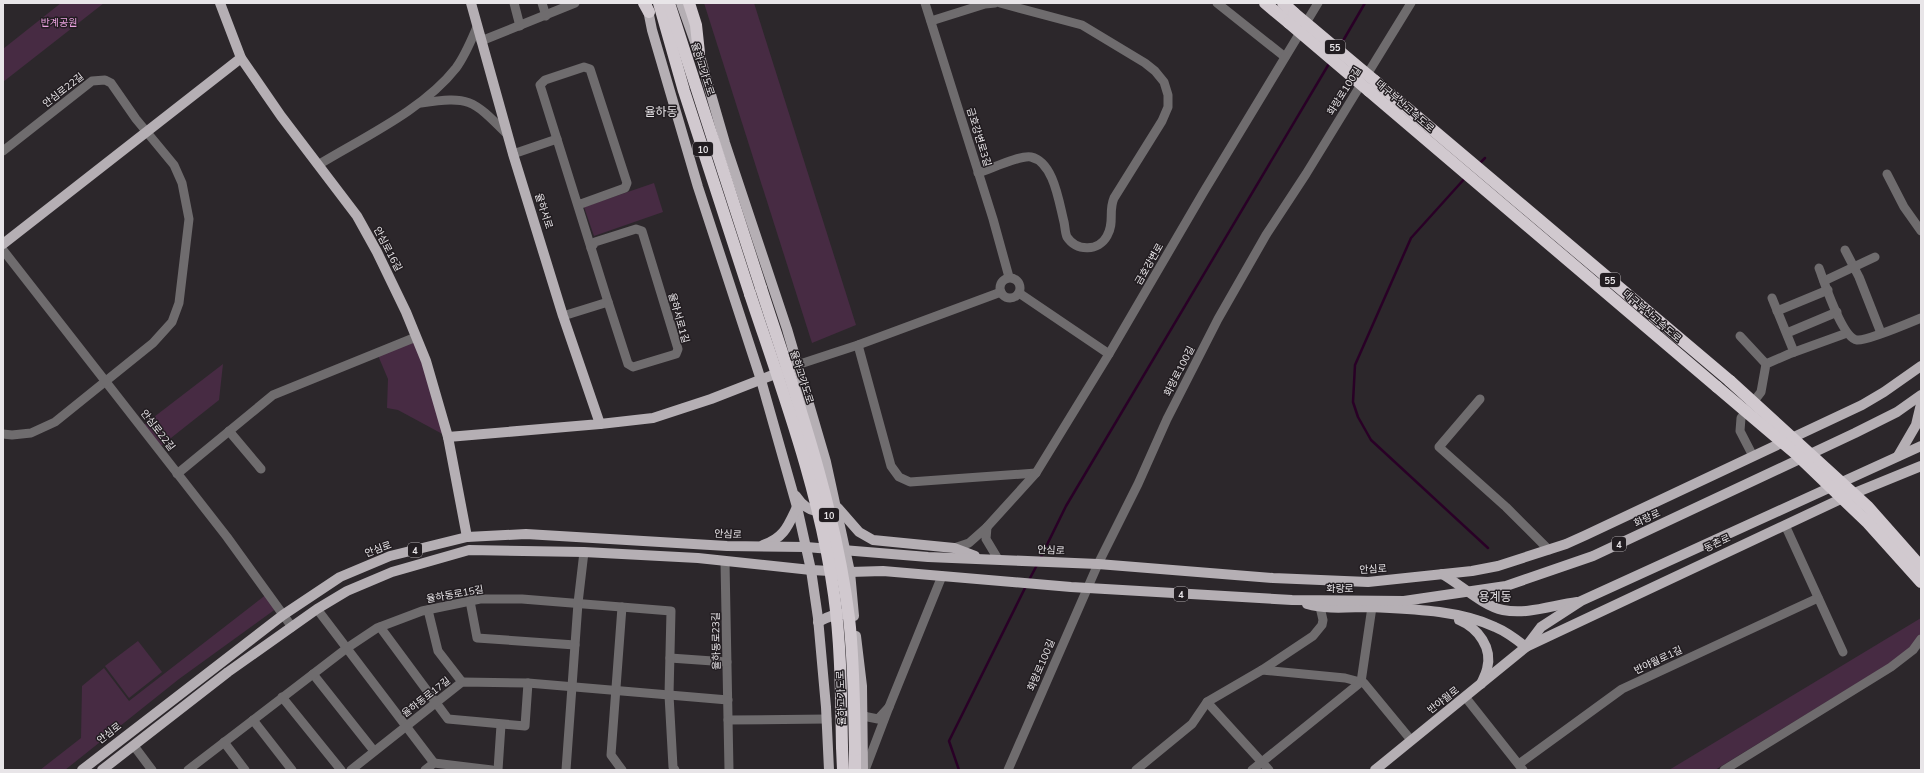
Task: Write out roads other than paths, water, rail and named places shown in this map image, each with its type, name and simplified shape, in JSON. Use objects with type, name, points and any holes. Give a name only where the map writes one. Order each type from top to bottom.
[{"type":"highway","name":"율하고가도로","points":[[659,3],[684,91],[796,433],[814,496],[834,596],[839,651],[843,770]]},
{"type":"highway","name":"율하고가도로","points":[[669,3],[805,426],[836,540],[849,617],[853,670],[855,770]]},
{"type":"highway","points":[[689,3],[696,25],[699,53]]},
{"type":"highway","name":"대구부산고속도로","points":[[1265,3],[1292,18],[1372,86],[1455,164],[1487,184],[1730,381],[1868,507],[1921,567]]},
{"type":"highway","name":"대구부산고속도로","points":[[1283,3],[1292,18]]},
{"type":"highway","name":"대구부산고속도로","points":[[1372,86],[1464,156],[1487,184],[1795,454],[1868,523],[1921,582]]},
{"type":"main road","name":"안심로16길","points":[[220,3],[241,58],[281,116],[357,216],[394,286],[426,361],[448,437],[467,537]]},
{"type":"main road","name":"율하서로","points":[[471,3],[506,133],[563,316],[600,424]]},
{"type":"main road","points":[[681,3],[699,53],[724,143],[787,329],[826,462],[850,572],[862,686],[864,770]]},
{"type":"main road","points":[[646,6],[698,187],[761,380],[796,506],[811,547],[811,570],[818,622],[827,719],[829,770]]},
{"type":"main road","points":[[3,244],[241,58]]},
{"type":"main road","points":[[448,437],[653,418],[761,380],[797,365]]},
{"type":"main road","name":"화랑로","points":[[1442,574],[1472,571],[1498,566],[1548,550],[1586,535],[1862,405],[1884,392],[1921,366]]},
{"type":"main road","name":"화랑로","points":[[1292,600],[1404,601],[1506,586],[1593,556],[1855,434],[1897,412],[1921,395]]},
{"type":"main road","points":[[1898,457],[1916,426],[1921,404]]},
{"type":"main road","points":[[1292,600],[1320,607],[1372,607],[1461,615],[1495,626],[1526,647],[1541,627],[1580,601],[1921,446]]},
{"type":"main road","points":[[1918,468],[1921,461]]},
{"type":"main road","name":"동촌로","points":[[1526,647],[1845,497],[1918,468]]},
{"type":"main road","points":[[792,491],[802,505],[809,508],[822,511],[836,506]]},
{"type":"main road","points":[[755,548],[775,540],[787,527],[796,506]]},
{"type":"main road","points":[[836,506],[859,532],[873,540],[954,548],[984,559]]},
{"type":"main road","name":"안심로","points":[[82,770],[283,615],[340,577],[390,556],[467,537],[526,534],[755,548],[811,547],[928,557],[1098,564],[1344,582],[1368,582],[1442,574]]},
{"type":"main road","name":"4","points":[[102,770],[228,672],[292,626],[347,591],[392,572],[469,550],[584,552],[698,558],[811,570],[850,572],[883,571],[1071,587],[1292,600]]},
{"type":"main road","points":[[1442,574],[1457,582],[1468,591],[1502,610],[1522,612],[1580,601]]},
{"type":"main road","points":[[1438,612],[1469,624],[1478,633],[1485,644],[1488,660],[1487,669],[1480,686]]},
{"type":"main road","points":[[818,622],[840,613],[844,614],[855,625]]},
{"type":"main road","name":"반야월로","points":[[1375,770],[1466,698],[1526,647]]},
{"type":"street","points":[[514,3],[520,26]]},
{"type":"street","points":[[542,3],[546,16]]},
{"type":"street","points":[[480,41],[546,16],[575,3]]},
{"type":"street","name":"금호강변로3길","points":[[925,3],[1009,277]]},
{"type":"street","points":[[931,21],[985,4],[995,3]]},
{"type":"street","points":[[978,173],[1021,158],[1030,157],[1038,160],[1047,168],[1055,188],[1067,236],[1083,248],[1092,248],[1101,244],[1107,237],[1112,219],[1110,207],[1112,202],[1162,121],[1168,107],[1168,95],[1164,82],[1146,63],[1082,25],[1000,3]]},
{"type":"street","points":[[1218,3],[1285,57]]},
{"type":"street","name":"금호강변로","points":[[954,548],[969,543],[987,527],[1036,473],[1109,354],[1203,192],[1318,3]]},
{"type":"street","name":"화랑로100길","points":[[1008,770],[1098,564],[1138,484],[1167,419],[1218,319],[1266,234],[1306,174],[1411,3]]},
{"type":"street","points":[[318,165],[421,103],[456,67],[467,50],[477,27]]},
{"type":"street","name":"율하서로1길","points":[[578,205],[625,188],[627,183],[590,69],[584,67],[545,80],[540,85],[578,205],[591,248],[608,302],[628,364],[633,367],[676,354],[678,349],[642,231],[636,229],[595,242],[591,248]]},
{"type":"street","name":"안심로22길","points":[[3,151],[92,81],[104,80],[111,83],[146,132],[174,165],[182,182],[189,219],[179,303],[172,322],[153,344],[55,422],[31,433],[12,435],[3,434]]},
{"type":"street","points":[[421,103],[446,99],[464,100],[481,107],[506,133]]},
{"type":"street","points":[[513,154],[557,139]]},
{"type":"street","points":[[1887,174],[1904,207],[1918,220],[1921,231]]},
{"type":"street","name":"안심로22길","points":[[3,250],[227,537],[292,626]]},
{"type":"street","points":[[1845,250],[1881,333]]},
{"type":"street","points":[[1777,311],[1826,286],[1854,268],[1875,257]]},
{"type":"street","points":[[1819,268],[1837,312],[1850,337],[1857,340],[1921,318]]},
{"type":"street","points":[[1001,292],[1001,282],[1009,277],[1016,279],[1020,284],[1019,293]]},
{"type":"street","points":[[797,365],[858,346],[1001,292]]},
{"type":"street","points":[[1001,292],[1010,298],[1019,293]]},
{"type":"street","points":[[1019,293],[1109,354]]},
{"type":"street","points":[[1772,298],[1794,352]]},
{"type":"street","points":[[563,316],[608,302]]},
{"type":"street","points":[[1787,333],[1837,312]]},
{"type":"street","points":[[1766,364],[1847,333]]},
{"type":"street","points":[[1740,336],[1766,364]]},
{"type":"street","points":[[177,474],[272,395],[416,337]]},
{"type":"street","points":[[858,346],[891,466],[899,477],[910,482],[1036,473]]},
{"type":"street","points":[[1753,456],[1740,431],[1741,418],[1761,392],[1766,364]]},
{"type":"street","points":[[1480,399],[1439,447],[1506,507],[1548,550]]},
{"type":"street","points":[[229,431],[261,469]]},
{"type":"street","points":[[1784,525],[1843,652]]},
{"type":"street","points":[[987,527],[986,539],[998,559]]},
{"type":"street","points":[[566,770],[578,604],[584,552]]},
{"type":"street","name":"율하동로23길","points":[[725,562],[729,770]]},
{"type":"street","points":[[864,770],[942,576]]},
{"type":"street","name":"반야월로1길","points":[[1466,698],[1521,767],[1622,689],[1818,598]]},
{"type":"street","name":"율하동로15길","points":[[193,768],[224,742],[347,648],[380,627],[428,610],[480,599],[522,599],[671,611],[670,658]]},
{"type":"street","points":[[470,601],[477,638],[575,645]]},
{"type":"street","points":[[622,607],[611,755],[622,770]]},
{"type":"street","points":[[1136,770],[1192,724],[1207,702],[1262,670],[1313,636],[1319,629],[1323,620],[1320,607]]},
{"type":"street","points":[[1252,770],[1361,682],[1372,607]]},
{"type":"street","points":[[317,609],[434,763]]},
{"type":"street","points":[[428,610],[438,651],[462,682]]},
{"type":"street","points":[[380,627],[448,719],[524,726],[528,683]]},
{"type":"street","points":[[1724,770],[1891,667],[1913,650],[1921,639]]},
{"type":"street","points":[[672,769],[669,695],[670,658],[727,662]]},
{"type":"street","points":[[1262,670],[1345,678],[1364,683],[1411,740]]},
{"type":"street","points":[[313,674],[374,751]]},
{"type":"street","name":"율하동로17길","points":[[351,770],[462,682],[528,683],[728,700]]},
{"type":"street","points":[[282,697],[341,770]]},
{"type":"street","points":[[1207,702],[1269,770]]},
{"type":"street","points":[[862,715],[868,718],[878,719],[889,707]]},
{"type":"street","points":[[728,720],[827,719]]},
{"type":"street","points":[[253,720],[292,770]]},
{"type":"street","points":[[498,770],[501,725]]},
{"type":"street","points":[[224,742],[245,770]]},
{"type":"street","points":[[134,746],[152,770]]},
{"type":"street","points":[[425,770],[434,763],[492,770]]},
{"type":"waterway","points":[[1340,46],[1365,3]]},
{"type":"waterway","points":[[1040,559],[1066,506],[1330,62]]},
{"type":"waterway","points":[[1479,164],[1485,158]]},
{"type":"waterway","points":[[1466,177],[1411,238],[1355,365],[1353,402],[1358,417],[1371,440],[1488,548]]},
{"type":"waterway","points":[[1029,580],[1037,565]]},
{"type":"waterway","points":[[959,770],[949,741],[1026,586]]},
{"type":"district","name":"율하동","points":[[661,111]]},
{"type":"district","name":"용계동","points":[[1495,596]]},
{"type":"park label","name":"반계공원","points":[[59,22]]}]
